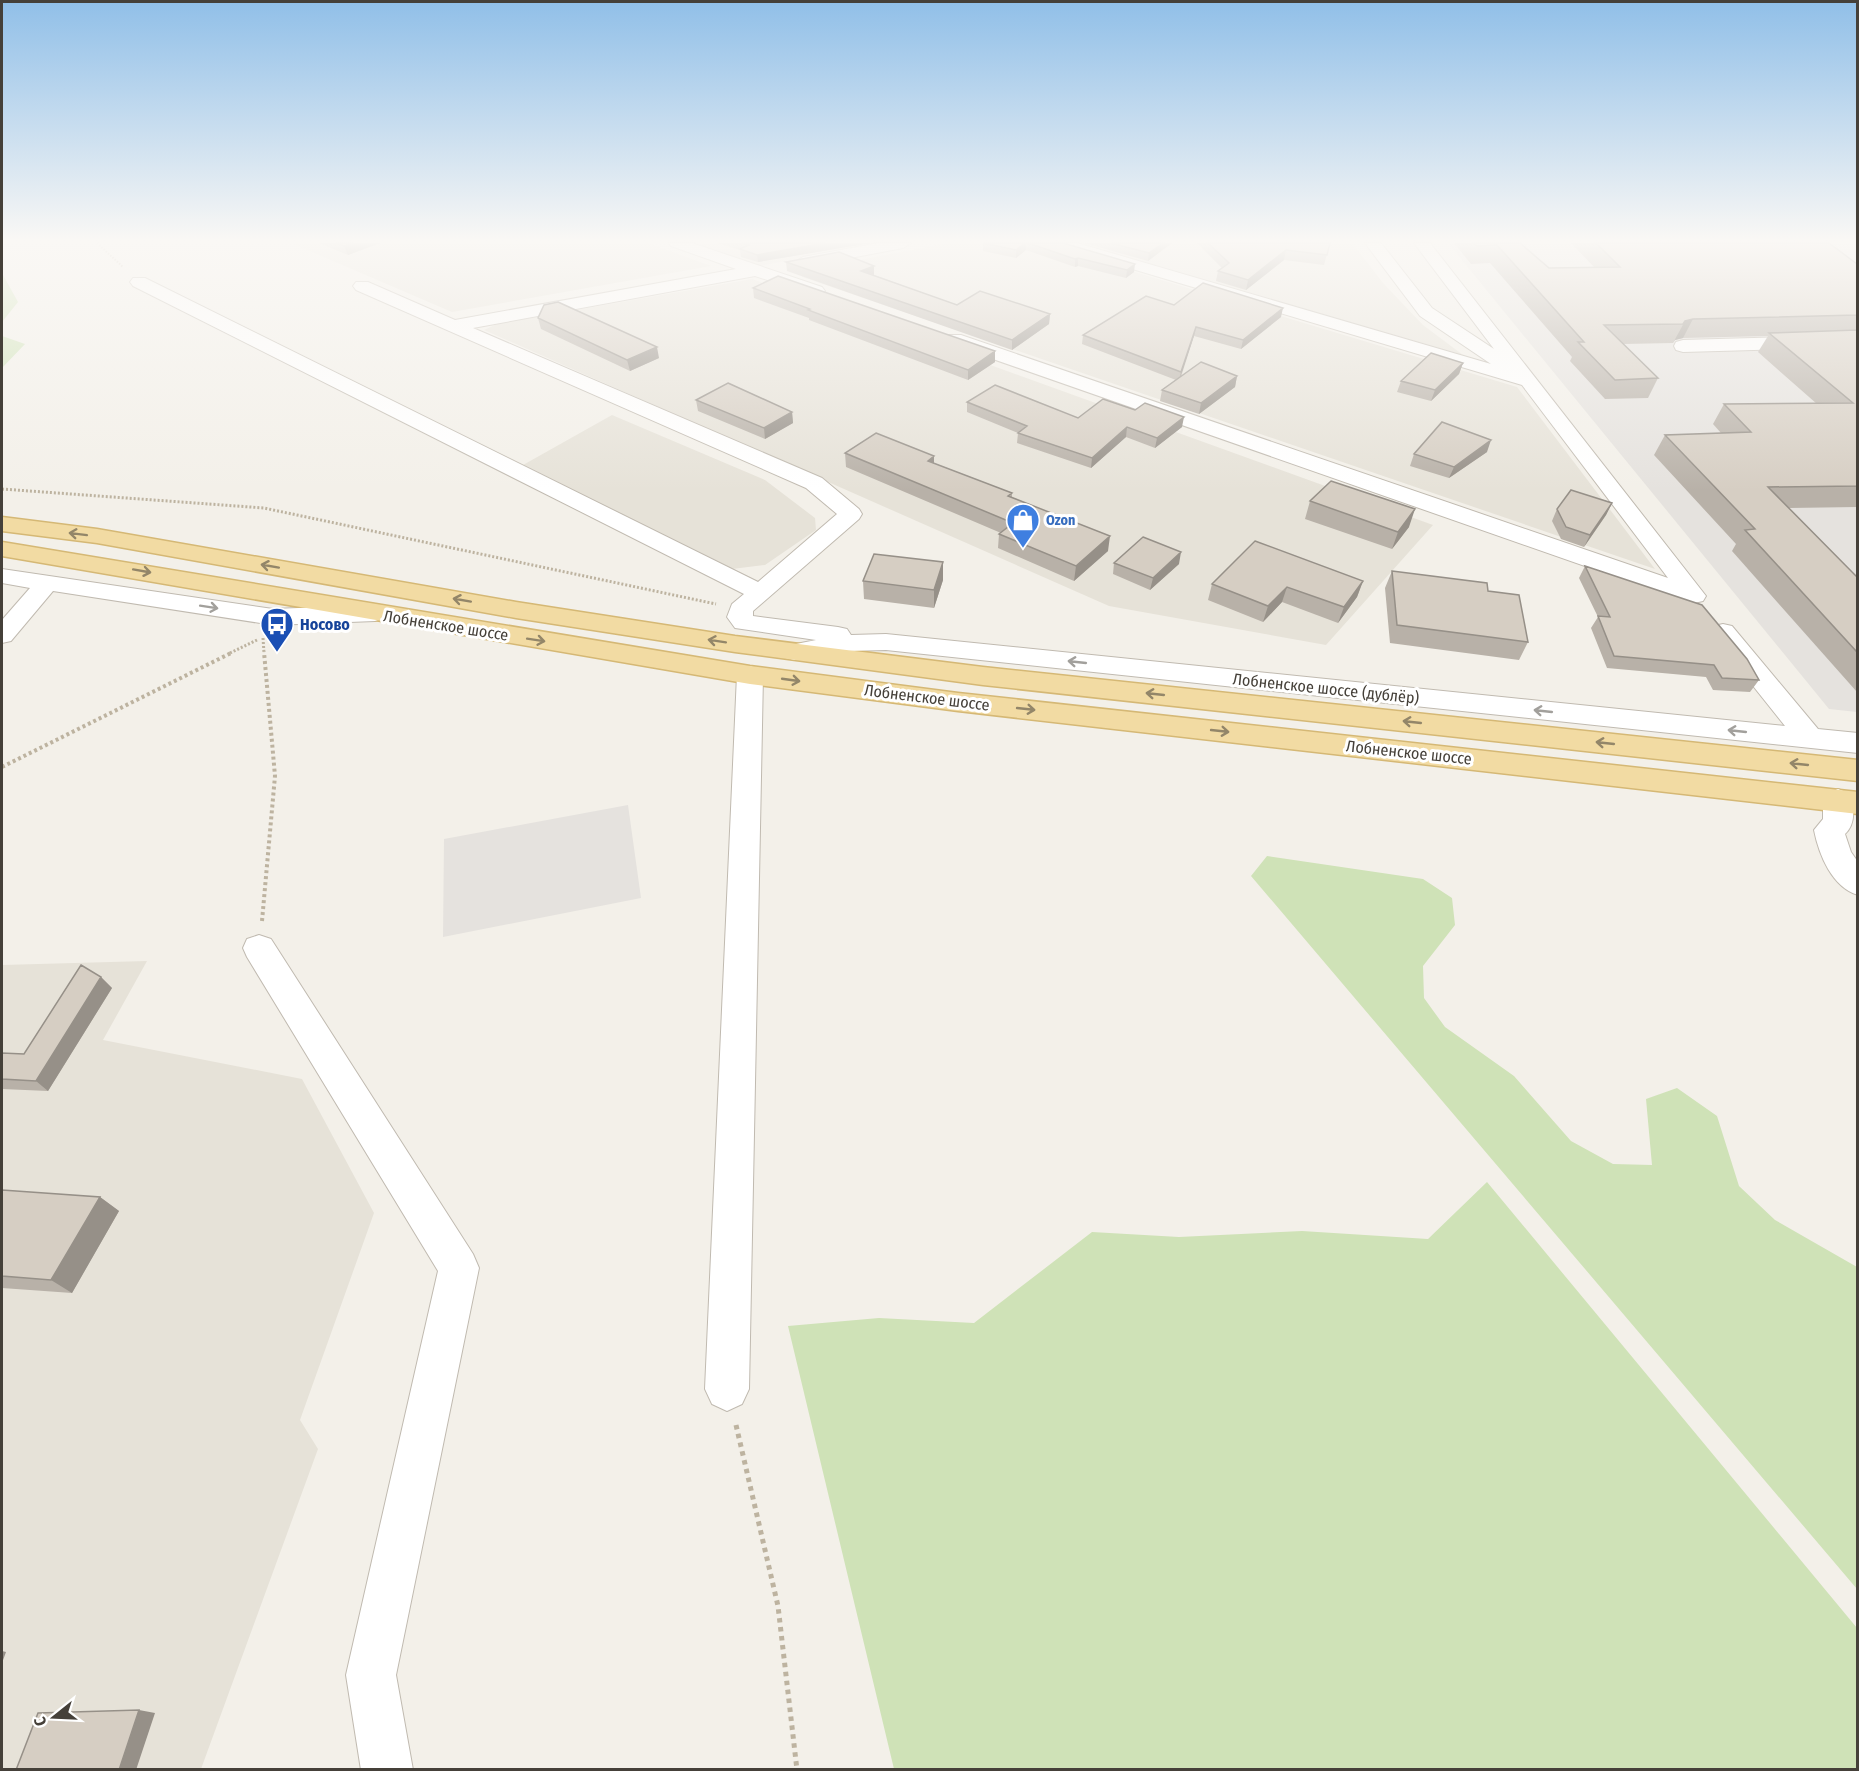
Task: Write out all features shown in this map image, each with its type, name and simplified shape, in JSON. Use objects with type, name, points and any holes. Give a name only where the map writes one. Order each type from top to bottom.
[{"type":"main road","name":"Лобненское шоссе","points":[[2,524],[97,536],[516,610],[795,652],[1007,678],[1857,771]]},
{"type":"main road","name":"Лобненское шоссе","points":[[2,549],[750,675],[957,702],[1848,802]]},
{"type":"street","points":[[226,326],[761,593]]},
{"type":"street","points":[[451,326],[814,483],[851,514],[741,609],[740,617],[744,623],[886,642]]},
{"type":"street","points":[[1340,326],[1531,382]]},
{"type":"street","points":[[1446,326],[1531,382]]},
{"type":"street","points":[[1487,326],[1693,595],[1810,738]]},
{"type":"street","points":[[939,333],[1693,595]]},
{"type":"street","points":[[1683,346],[1857,341]]},
{"type":"street","points":[[2,576],[273,617],[375,613]]},
{"type":"street","points":[[2,635],[48,582]]},
{"type":"street","name":"Лобненское шоссе (дублёр)","points":[[795,652],[847,643],[886,642],[1857,743]]},
{"type":"street","points":[[727,1389],[750,675]]},
{"type":"street","points":[[1848,802],[1838,823],[1829,830],[1833,851],[1849,876],[1857,883]]},
{"type":"street","points":[[259,948],[459,1268],[371,1675],[387,1770]]},
{"type":"path","points":[[2,489],[264,508],[741,609]]},
{"type":"path","points":[[289,520],[295,514]]},
{"type":"path","points":[[2,767],[263,637],[275,776],[259,948]]},
{"type":"path","points":[[727,1389],[778,1606],[797,1770]]},
{"type":"shaded area","points":[[493,326],[881,326],[1433,525],[1326,645],[1109,606],[484,330]]},
{"type":"shaded area","points":[[944,326],[1313,326],[1517,387],[1655,569]]},
{"type":"shaded area","points":[[1362,326],[1424,326],[1463,355]]},
{"type":"shaded area","points":[[1516,326],[1857,326],[1857,712],[1829,709]]},
{"type":"shaded area","points":[[612,415],[765,480],[815,518],[816,530],[765,565],[732,569],[523,465]]},
{"type":"shaded area","points":[[628,805],[641,898],[443,937],[444,839]]},
{"type":"shaded area","points":[[147,961],[103,1040],[302,1079],[374,1213],[300,1420],[318,1449],[201,1769],[2,1769],[2,965]]},
{"type":"green space","points":[[2,336],[25,344],[2,368]]},
{"type":"green space","points":[[1267,856],[1423,879],[1452,898],[1455,925],[1423,966],[1424,998],[1445,1027],[1514,1076],[1571,1141],[1613,1164],[1652,1165],[1646,1099],[1677,1088],[1717,1116],[1739,1186],[1775,1220],[1857,1267],[1857,1589],[1251,876]]},
{"type":"green space","points":[[1487,1182],[1857,1628],[1857,1769],[894,1769],[788,1326],[879,1318],[974,1323],[1092,1232],[1179,1237],[1302,1231],[1428,1239]]},
{"type":"building","points":[[554,326],[610,326],[657,347],[627,360]]},
{"type":"building","points":[[850,326],[922,326],[995,351],[968,370]]},
{"type":"building","points":[[970,326],[1033,326],[1012,340]]},
{"type":"building","points":[[1098,326],[1261,326],[1243,340],[1196,327],[1181,372],[1083,335]]},
{"type":"building","points":[[1569,326],[1605,326],[1658,378],[1615,380],[1578,342],[1584,342]]},
{"type":"building","points":[[1857,330],[1857,486],[1768,487],[1857,577],[1857,652],[1745,530],[1755,529],[1665,435],[1751,432],[1724,404],[1853,403],[1769,333]]},
{"type":"building","points":[[1431,353],[1463,363],[1435,390],[1401,381]]},
{"type":"building","points":[[1201,362],[1237,376],[1201,403],[1162,390]]},
{"type":"building","points":[[728,383],[792,412],[764,428],[696,400]]},
{"type":"building","points":[[995,385],[1078,418],[1103,399],[1135,410],[1145,403],[1184,417],[1157,438],[1127,427],[1092,458],[1018,433],[1027,426],[967,402]]},
{"type":"building","points":[[1442,422],[1491,440],[1454,467],[1414,454]]},
{"type":"building","points":[[876,433],[934,456],[928,461],[1012,493],[1008,496],[1110,536],[1076,566],[999,534],[1013,523],[845,453]]},
{"type":"building","points":[[1331,481],[1415,509],[1398,532],[1310,501]]},
{"type":"building","points":[[1571,490],[1612,503],[1590,535],[1566,527],[1557,509]]},
{"type":"building","points":[[1143,537],[1181,552],[1153,578],[1114,563]]},
{"type":"building","points":[[1255,541],[1363,581],[1344,607],[1287,587],[1268,606],[1212,584]]},
{"type":"building","points":[[874,554],[943,562],[934,590],[863,581]]},
{"type":"building","points":[[1585,566],[1702,605],[1747,659],[1759,680],[1722,678],[1714,665],[1614,656],[1598,616],[1610,617]]},
{"type":"building","points":[[1392,571],[1487,583],[1488,591],[1519,595],[1528,642],[1397,625]]},
{"type":"building","points":[[81,965],[101,977],[36,1081],[2,1079],[2,1053],[24,1054]]},
{"type":"building","points":[[2,1190],[100,1197],[51,1280],[2,1276]]},
{"type":"building","points":[[139,1710],[119,1770],[16,1770],[38,1713]]},
{"type":"place","name":"Ozon","points":[[1023,549]]},
{"type":"place","name":"Носово","points":[[277,653]]}]
